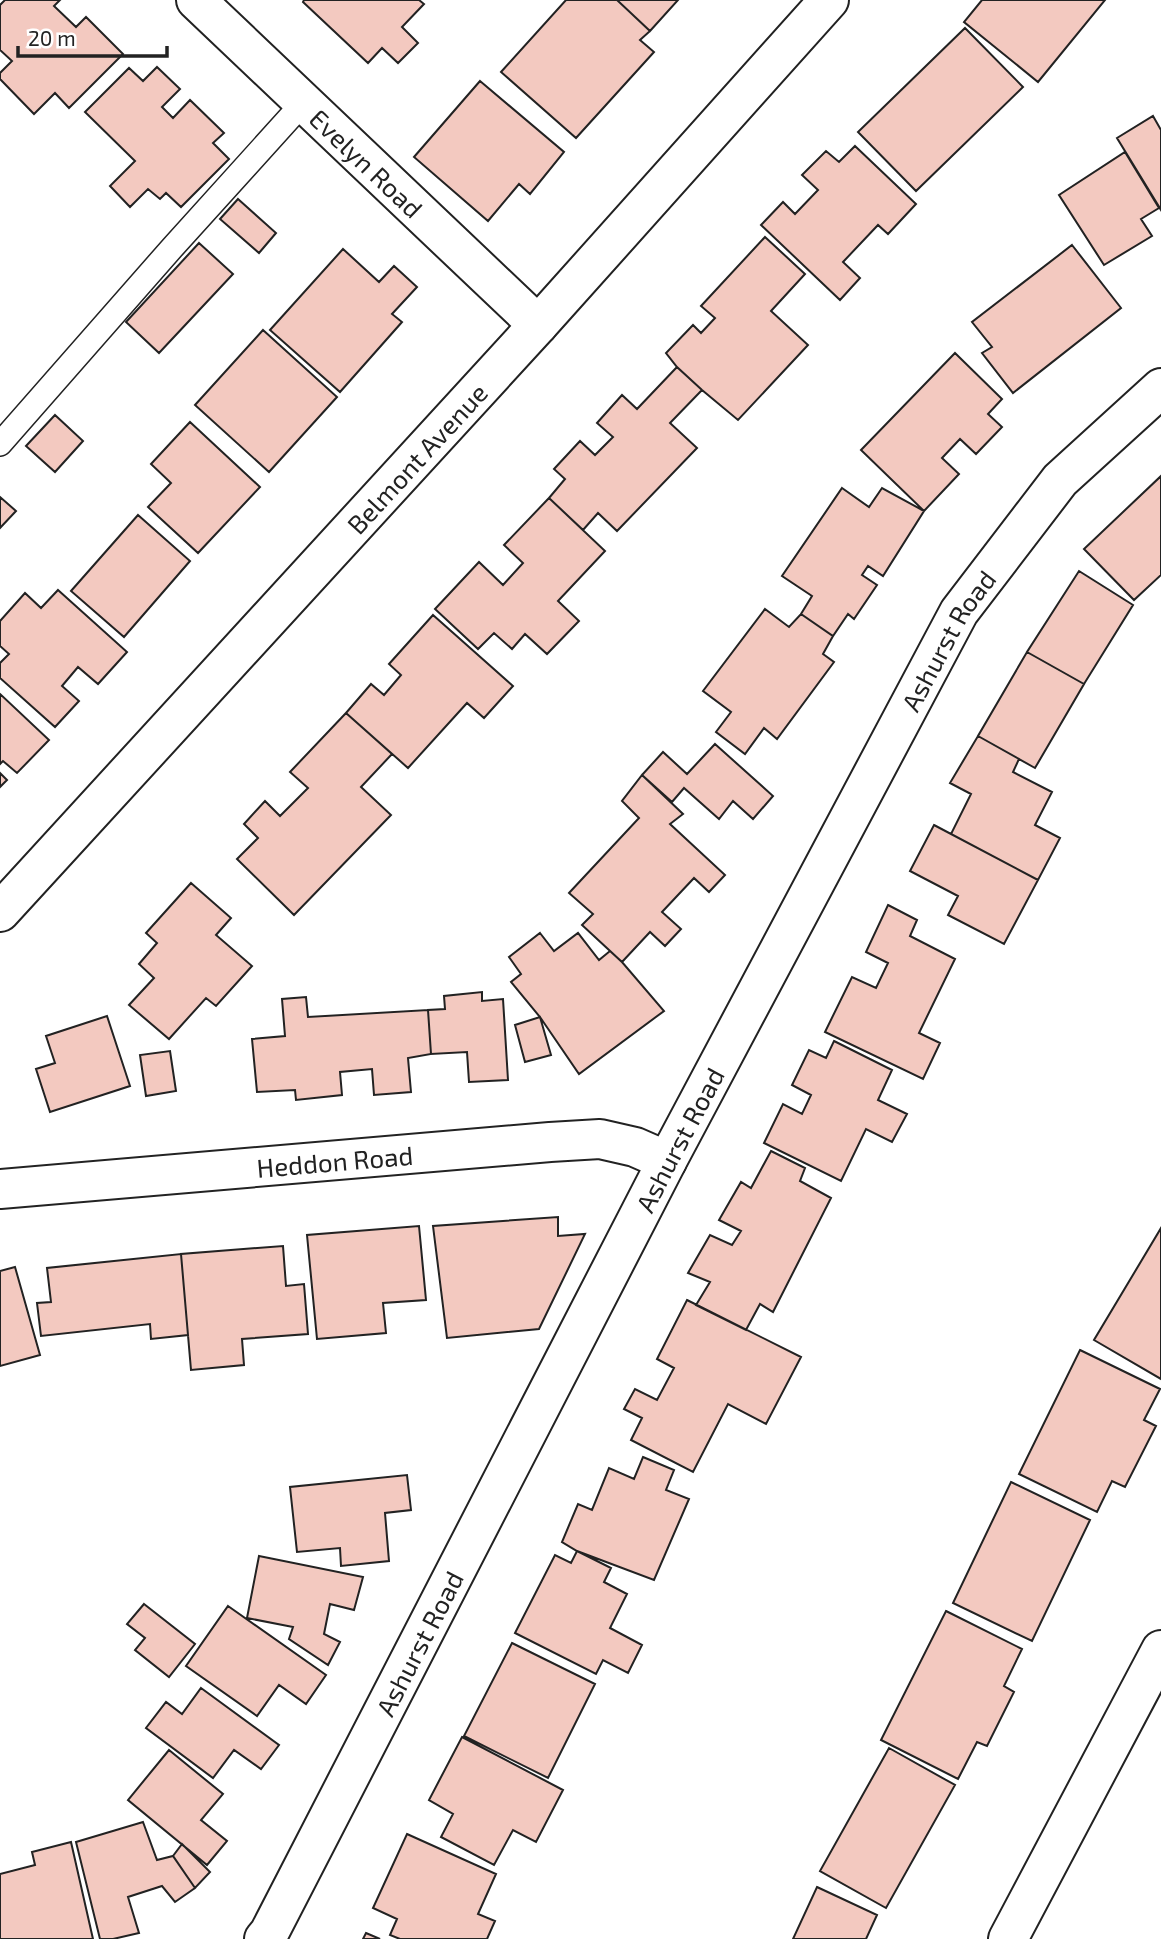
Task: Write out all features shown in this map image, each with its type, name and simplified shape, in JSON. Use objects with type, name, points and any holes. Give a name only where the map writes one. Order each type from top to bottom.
[{"type":"street","name":"Evelyn Road","points":[[196,0],[538,325]]},
{"type":"street","name":"Belmont Avenue","points":[[0,912],[538,325],[828,0]]},
{"type":"street","name":"Ashurst Road","points":[[264,1939],[667,1161],[959,612],[1060,480],[1161,388]]},
{"type":"street","name":"Heddon Road","points":[[0,1189],[600,1139],[635,1147],[667,1161]]},
{"type":"street","points":[[1009,1939],[1161,1650]]},
{"type":"lane","points":[[0,444],[303,103]]},
{"type":"building","points":[[5,0],[60,0],[54,6],[76,27],[86,17],[123,54],[69,108],[55,93],[34,114],[0,79],[0,73],[12,61],[0,50],[0,5]]},
{"type":"building","points":[[419,0],[424,4],[402,27],[418,43],[398,63],[382,48],[368,63],[303,2]]},
{"type":"building","points":[[566,0],[617,0],[650,31],[640,40],[654,52],[576,138],[501,72]]},
{"type":"building","points":[[617,0],[678,0],[650,31]]},
{"type":"building","points":[[982,0],[1105,0],[1038,82],[964,22]]},
{"type":"building","points":[[965,28],[1023,87],[916,191],[858,132]]},
{"type":"building","points":[[157,67],[180,89],[162,107],[173,118],[190,100],[224,133],[213,143],[229,159],[181,207],[166,193],[160,199],[148,189],[130,207],[110,186],[135,161],[85,112],[129,68],[143,81]]},
{"type":"building","points":[[480,81],[564,152],[530,194],[519,184],[488,221],[414,157]]},
{"type":"building","points":[[1153,116],[1161,130],[1161,210],[1117,138]]},
{"type":"building","points":[[855,146],[916,204],[888,234],[878,225],[843,262],[860,278],[840,300],[761,225],[783,202],[795,214],[818,190],[802,175],[826,151],[839,162]]},
{"type":"building","points":[[1125,152],[1159,208],[1141,219],[1152,236],[1104,265],[1059,195]]},
{"type":"building","points":[[238,199],[276,233],[259,253],[220,219]]},
{"type":"building","points":[[765,237],[805,274],[771,311],[808,345],[738,420],[677,367],[666,353],[693,325],[701,333],[715,318],[701,306]]},
{"type":"building","points":[[199,243],[233,274],[159,353],[126,322]]},
{"type":"building","points":[[1072,245],[1121,308],[1013,393],[982,353],[992,347],[972,322]]},
{"type":"building","points":[[343,249],[379,282],[394,266],[417,287],[392,314],[402,322],[340,392],[270,330]]},
{"type":"building","points":[[263,330],[337,397],[269,472],[195,405]]},
{"type":"building","points":[[955,353],[1002,399],[988,414],[1002,427],[976,454],[960,439],[942,458],[959,474],[924,511],[861,450]]},
{"type":"building","points":[[677,367],[702,390],[670,423],[697,448],[617,531],[598,513],[583,530],[549,498],[565,479],[554,469],[580,441],[595,455],[613,437],[597,423],[622,395],[637,409]]},
{"type":"building","points":[[55,415],[83,441],[55,472],[26,446]]},
{"type":"building","points":[[190,422],[260,487],[198,553],[148,507],[171,483],[151,464]]},
{"type":"building","points":[[1161,476],[1161,575],[1134,600],[1084,549]]},
{"type":"building","points":[[842,488],[869,507],[882,488],[924,511],[883,576],[868,566],[862,575],[877,585],[854,619],[848,614],[833,636],[801,614],[812,596],[782,576]]},
{"type":"building","points":[[0,497],[16,511],[0,528]]},
{"type":"building","points":[[549,498],[605,551],[558,601],[579,621],[547,654],[525,634],[512,649],[494,633],[478,649],[435,609],[479,562],[503,585],[523,563],[504,545]]},
{"type":"building","points":[[138,515],[190,561],[124,637],[71,591]]},
{"type":"building","points":[[1079,571],[1133,605],[1084,684],[1027,652]]},
{"type":"building","points":[[58,590],[127,652],[98,684],[78,667],[62,686],[79,701],[55,727],[0,678],[0,663],[9,654],[0,646],[0,621],[25,593],[41,608]]},
{"type":"building","points":[[765,609],[789,627],[801,614],[833,636],[823,654],[834,662],[777,739],[764,728],[745,754],[716,732],[731,712],[703,691]]},
{"type":"building","points":[[433,615],[513,686],[484,718],[467,703],[408,768],[346,713],[371,684],[384,695],[401,675],[389,664]]},
{"type":"building","points":[[1027,652],[1084,684],[1035,768],[978,736]]},
{"type":"building","points":[[0,694],[49,740],[17,773],[3,761],[0,764]]},
{"type":"building","points":[[346,713],[392,754],[361,787],[391,815],[294,915],[237,859],[258,838],[244,824],[265,801],[280,816],[308,788],[290,772]]},
{"type":"building","points":[[978,736],[1019,759],[1013,772],[1052,792],[1035,825],[1060,838],[1038,880],[951,834],[971,794],[950,783]]},
{"type":"building","points":[[715,744],[773,796],[753,819],[733,801],[719,819],[684,788],[672,802],[642,775],[663,752],[687,774]]},
{"type":"building","points":[[0,773],[7,780],[0,787]]},
{"type":"building","points":[[642,775],[683,814],[670,824],[725,875],[709,892],[694,878],[662,912],[681,929],[665,946],[650,932],[622,962],[582,925],[593,914],[569,893],[639,818],[622,801]]},
{"type":"building","points":[[934,825],[1038,880],[1004,944],[948,915],[958,896],[910,871]]},
{"type":"building","points":[[191,883],[231,918],[216,935],[252,966],[216,1006],[206,998],[169,1039],[129,1005],[154,978],[139,964],[157,943],[146,933]]},
{"type":"building","points":[[888,905],[917,920],[910,936],[955,959],[919,1033],[940,1043],[923,1079],[825,1032],[852,977],[876,988],[888,963],[866,952]]},
{"type":"building","points":[[540,933],[554,951],[578,933],[599,960],[610,951],[664,1011],[579,1074],[540,1017],[511,982],[521,974],[509,957]]},
{"type":"building","points":[[482,992],[482,1001],[503,999],[508,1080],[469,1082],[467,1052],[431,1054],[428,1010],[445,1009],[444,996]]},
{"type":"building","points":[[306,997],[308,1017],[428,1010],[431,1054],[408,1058],[411,1092],[374,1095],[372,1069],[340,1072],[342,1095],[296,1100],[295,1090],[257,1092],[252,1039],[285,1036],[282,999]]},
{"type":"building","points":[[107,1016],[130,1086],[50,1112],[36,1069],[55,1063],[46,1036]]},
{"type":"building","points":[[540,1017],[551,1055],[525,1062],[515,1025]]},
{"type":"building","points":[[834,1041],[892,1070],[878,1100],[907,1114],[892,1142],[866,1129],[841,1181],[764,1143],[783,1104],[802,1114],[811,1095],[792,1085],[809,1050],[826,1058]]},
{"type":"building","points":[[170,1051],[176,1091],[146,1096],[140,1055]]},
{"type":"building","points":[[771,1151],[805,1168],[800,1181],[831,1198],[773,1312],[760,1304],[746,1330],[696,1305],[710,1282],[688,1273],[710,1235],[732,1245],[741,1231],[719,1220],[741,1182],[751,1188]]},
{"type":"building","points":[[558,1217],[558,1236],[585,1234],[539,1329],[447,1338],[433,1226]]},
{"type":"building","points":[[419,1226],[426,1300],[383,1303],[386,1333],[317,1339],[307,1235]]},
{"type":"building","points":[[1161,1228],[1161,1379],[1094,1340]]},
{"type":"building","points":[[283,1246],[286,1286],[304,1284],[308,1334],[242,1339],[244,1365],[191,1370],[181,1254]]},
{"type":"building","points":[[181,1254],[188,1335],[151,1339],[150,1324],[41,1336],[37,1303],[51,1302],[47,1268]]},
{"type":"building","points":[[15,1267],[40,1355],[0,1366],[0,1271]]},
{"type":"building","points":[[687,1300],[801,1357],[766,1424],[728,1404],[693,1472],[631,1440],[642,1418],[624,1409],[635,1389],[657,1400],[674,1368],[657,1359]]},
{"type":"building","points":[[1080,1350],[1160,1389],[1144,1420],[1156,1426],[1125,1487],[1112,1481],[1097,1512],[1019,1474]]},
{"type":"building","points":[[643,1457],[674,1470],[666,1490],[689,1499],[654,1580],[577,1551],[562,1542],[578,1504],[592,1510],[609,1468],[634,1479]]},
{"type":"building","points":[[407,1475],[411,1510],[385,1513],[389,1561],[341,1566],[340,1548],[297,1552],[290,1487]]},
{"type":"building","points":[[1011,1482],[1090,1520],[1032,1641],[953,1603]]},
{"type":"building","points":[[577,1551],[611,1568],[604,1582],[627,1594],[610,1628],[642,1645],[628,1673],[603,1660],[596,1674],[515,1633],[555,1555],[571,1563]]},
{"type":"building","points":[[259,1556],[363,1577],[354,1610],[330,1604],[324,1634],[340,1642],[328,1665],[289,1639],[293,1627],[247,1618]]},
{"type":"building","points":[[144,1604],[195,1644],[169,1677],[135,1650],[145,1638],[127,1624]]},
{"type":"building","points":[[228,1606],[326,1675],[306,1704],[279,1685],[257,1716],[186,1666]]},
{"type":"building","points":[[946,1611],[1022,1649],[1004,1686],[1014,1692],[987,1746],[977,1742],[958,1779],[881,1740]]},
{"type":"building","points":[[512,1643],[595,1684],[548,1778],[464,1736]]},
{"type":"building","points":[[201,1688],[279,1745],[261,1769],[234,1750],[213,1778],[146,1728],[166,1702],[182,1714]]},
{"type":"building","points":[[462,1737],[563,1790],[536,1842],[513,1830],[494,1865],[441,1837],[453,1814],[429,1800]]},
{"type":"building","points":[[889,1748],[955,1785],[886,1908],[820,1871]]},
{"type":"building","points":[[169,1750],[223,1794],[201,1820],[227,1841],[207,1865],[128,1800]]},
{"type":"building","points":[[143,1822],[157,1860],[173,1856],[195,1888],[175,1902],[162,1886],[128,1897],[139,1933],[100,1939],[76,1842]]},
{"type":"building","points":[[407,1834],[496,1874],[478,1914],[495,1921],[487,1939],[400,1939],[390,1935],[397,1919],[373,1908]]},
{"type":"building","points":[[71,1842],[93,1939],[0,1939],[0,1874],[35,1865],[32,1852]]},
{"type":"building","points":[[182,1844],[210,1872],[195,1888],[173,1856]]},
{"type":"building","points":[[817,1887],[877,1915],[866,1939],[793,1939]]},
{"type":"building","points":[[366,1933],[380,1939],[363,1939]]}]
